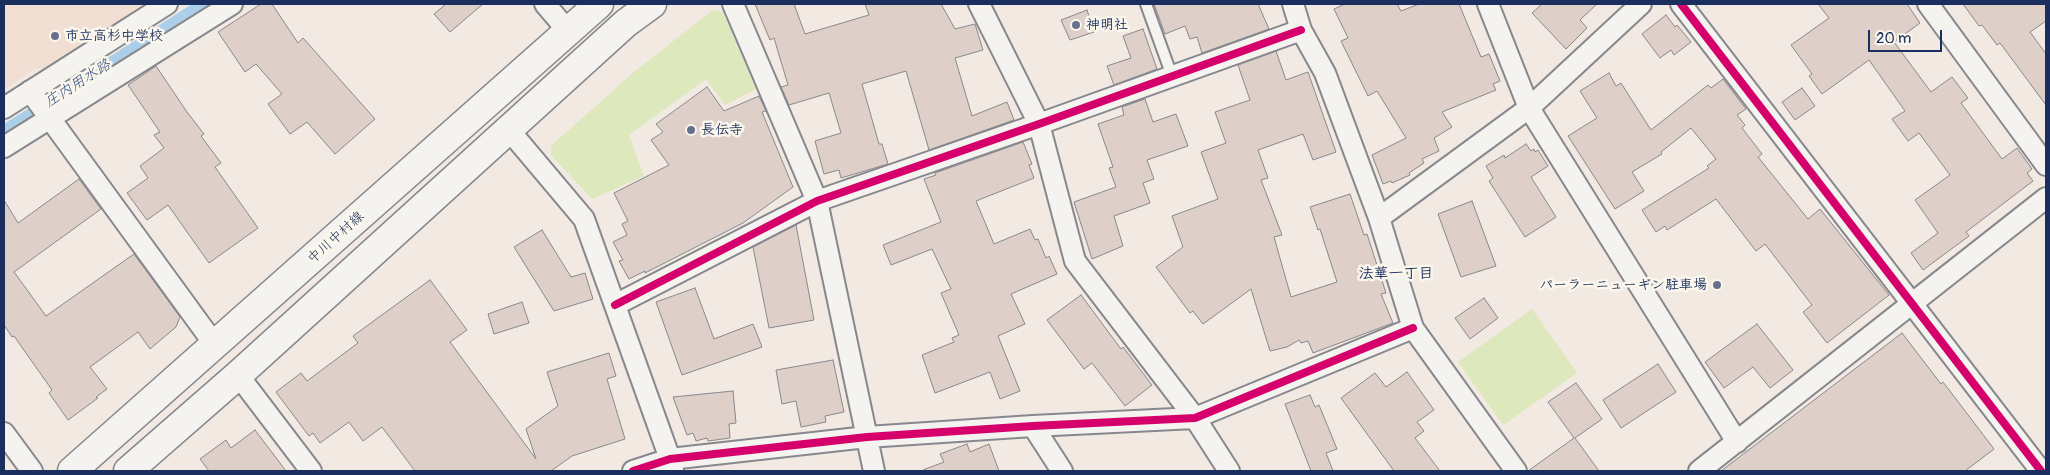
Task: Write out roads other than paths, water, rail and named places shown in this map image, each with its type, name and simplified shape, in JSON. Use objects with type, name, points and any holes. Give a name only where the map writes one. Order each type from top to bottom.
[{"type":"main road","name":"中川中村線","points":[[72,471],[599,4]]},
{"type":"main road","points":[[128,471],[238,375],[626,23],[652,4]]},
{"type":"street","points":[[4,147],[41,106],[167,4]]},
{"type":"street","points":[[4,108],[41,106],[232,4]]},
{"type":"street","points":[[544,4],[568,31]]},
{"type":"street","points":[[733,4],[817,201],[874,471]]},
{"type":"street","points":[[979,4],[1040,124],[1075,260],[1194,418],[1229,471]]},
{"type":"street","points":[[1293,4],[1301,30],[1325,73],[1379,218],[1413,328],[1516,471]]},
{"type":"street","points":[[1488,4],[1529,108],[1737,442]]},
{"type":"street","points":[[1379,218],[1529,108],[1641,4]]},
{"type":"street","points":[[1681,4],[2041,471]]},
{"type":"street","points":[[1928,4],[2046,165]]},
{"type":"street","points":[[615,305],[817,201],[1040,124],[1301,30]]},
{"type":"street","points":[[41,106],[216,345]]},
{"type":"street","points":[[509,130],[584,219],[672,465]]},
{"type":"street","points":[[1699,471],[2046,198]]},
{"type":"street","points":[[633,471],[867,437],[1194,418],[1413,328]]},
{"type":"street","points":[[238,375],[311,471]]},
{"type":"street","points":[[1033,426],[1062,471]]},
{"type":"street","points":[[4,433],[32,471]]},
{"type":"lane","points":[[1146,4],[1172,76]]},
{"type":"water","name":"庄内用水路","points":[[192,4],[214,4],[4,138],[4,124]]},
{"type":"place","name":"神明社","points":[[1076,25]]},
{"type":"place","name":"市立高杉中学校","points":[[55,36]]},
{"type":"place","name":"長伝寺","points":[[691,130]]},
{"type":"place","name":"パーラーニューギン駐車場","points":[[1717,285]]},
{"type":"district","name":"法華一丁目","points":[[1396,274]]}]
